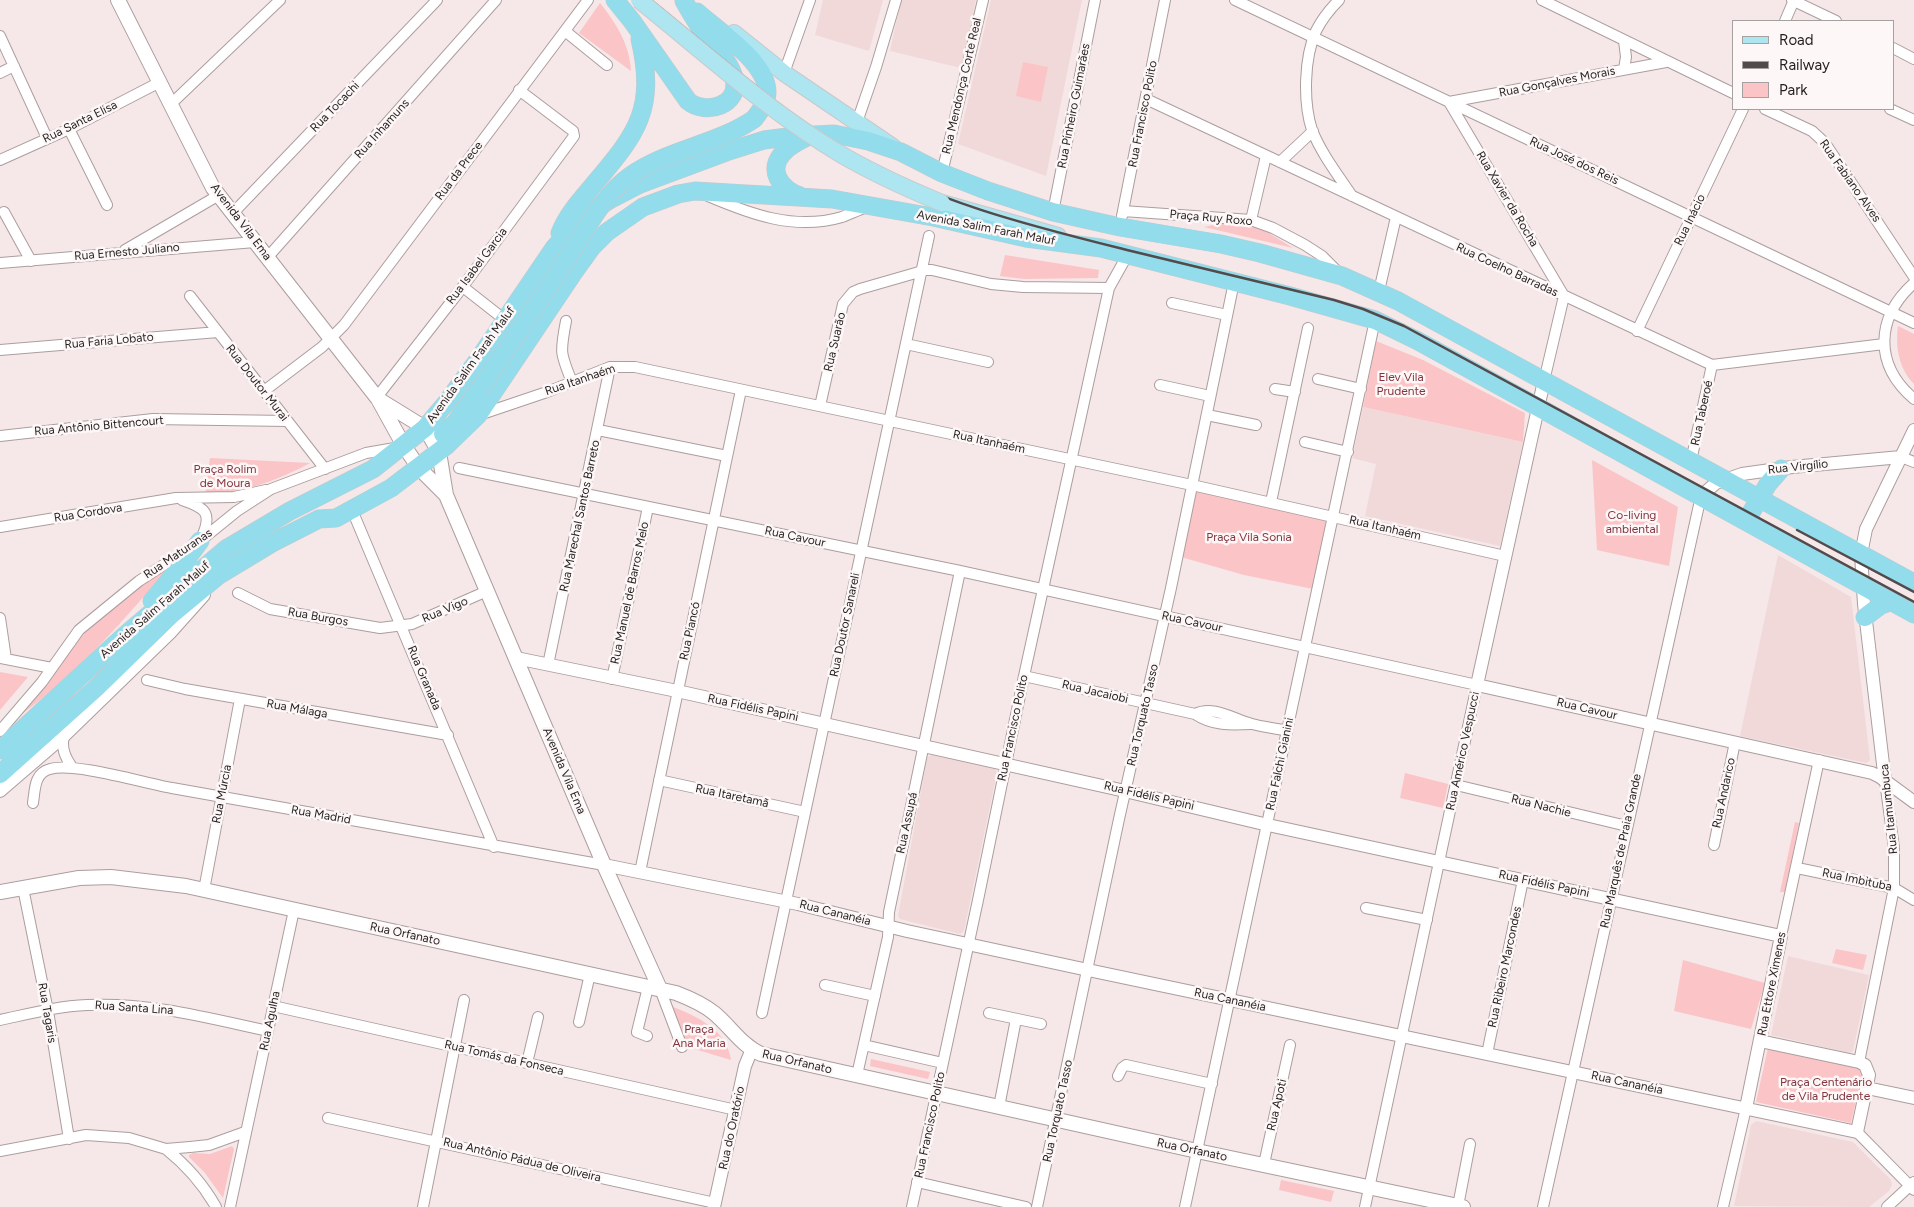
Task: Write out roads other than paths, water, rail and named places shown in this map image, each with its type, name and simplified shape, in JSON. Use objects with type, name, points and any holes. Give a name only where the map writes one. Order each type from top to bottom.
[{"type":"highway","points":[[615,0],[688,101],[700,108],[715,108],[725,104],[734,93],[734,76],[728,64],[703,32],[686,0]]},
{"type":"highway","points":[[319,519],[331,509],[383,480],[455,423],[593,218],[615,189],[628,178],[655,161],[725,134],[754,119],[766,102],[767,92],[762,72],[686,0]]},
{"type":"highway","points":[[554,248],[569,215],[622,150],[639,122],[646,94],[647,79],[646,64],[637,28]]},
{"type":"highway","name":"Avenida Salim Farah Maluf","points":[[432,441],[447,402],[554,248],[589,213],[640,184],[726,152],[764,140],[834,134],[868,141],[901,152],[942,173],[1007,198],[1053,212],[1122,219],[1342,276],[1379,292],[1544,380],[1914,583]]},
{"type":"highway","points":[[801,196],[783,186],[775,172],[776,164],[784,152],[810,136]]},
{"type":"highway","name":"Avenida Salim Farah Maluf","points":[[432,441],[478,415],[592,247],[627,217],[643,207],[678,194],[696,191],[801,196],[871,205],[1016,236],[1101,248],[1375,320],[1538,406],[1914,614]]},
{"type":"highway","name":"Avenida Salim Farah Maluf","points":[[0,774],[96,688],[172,614],[219,575],[272,543],[319,519],[336,518],[391,488],[411,458]]},
{"type":"highway","name":"Avenida Salim Farah Maluf","points":[[0,750],[140,622],[226,549],[290,511],[373,470],[411,458]]},
{"type":"highway","points":[[1746,521],[1768,484],[1781,469]]},
{"type":"highway","points":[[140,622],[156,594],[200,541]]},
{"type":"highway","points":[[1865,617],[1876,608],[1893,601]]},
{"type":"main road","name":"Avenida Vila Ema","points":[[118,0],[213,188],[330,340],[378,398],[411,458],[446,495]]},
{"type":"main road","points":[[639,0],[795,124],[871,171],[900,186],[942,202],[1101,248]]},
{"type":"main road","points":[[686,0],[784,73],[901,152]]},
{"type":"main road","name":"Avenida Vila Ema","points":[[378,398],[432,441],[446,495],[604,865],[654,988]]},
{"type":"main road","name":"Rua Orfanato","points":[[0,892],[79,878],[111,877],[147,880],[204,890],[654,988],[688,998],[713,1012],[752,1049],[761,1054],[1198,1151],[1460,1206]]},
{"type":"street","points":[[171,104],[280,0]]},
{"type":"street","name":"Rua Tocachi","points":[[233,213],[437,0]]},
{"type":"street","name":"Rua Inhamuns","points":[[267,258],[496,0]]},
{"type":"street","name":"Rua da Prece","points":[[264,392],[330,340],[344,325],[588,0]]},
{"type":"street","points":[[784,73],[810,0]]},
{"type":"street","points":[[857,122],[896,0]]},
{"type":"street","name":"Rua Mendonça Corte Real","points":[[942,173],[983,0]]},
{"type":"street","name":"Rua Pinheiro Guimarães","points":[[1053,212],[1095,0]]},
{"type":"street","name":"Rua Francisco Polito","points":[[1122,219],[1165,0]]},
{"type":"street","name":"Rua José dos Reis","points":[[1234,0],[1914,323]]},
{"type":"street","points":[[1339,0],[1325,15],[1314,38],[1306,89],[1313,131],[1353,197]]},
{"type":"street","points":[[1542,0],[1732,93]]},
{"type":"street","points":[[1785,20],[1794,0],[1834,20]]},
{"type":"street","points":[[565,31],[606,66]]},
{"type":"street","points":[[0,36],[48,138]]},
{"type":"street","points":[[1624,41],[1626,57],[1624,69]]},
{"type":"street","points":[[1894,48],[1914,58]]},
{"type":"street","name":"Rua Gonçalves Morais","points":[[1449,102],[1666,62]]},
{"type":"street","points":[[0,73],[14,66]]},
{"type":"street","name":"Rua Santa Elisa","points":[[0,160],[69,129],[160,82]]},
{"type":"street","name":"Rua Isabel Garcia","points":[[378,398],[463,287],[574,133],[519,90]]},
{"type":"street","name":"Rua Coelho Barradas","points":[[1146,99],[1712,365]]},
{"type":"street","name":"Rua Xavier da Rocha","points":[[1449,102],[1564,296]]},
{"type":"street","name":"Rua Inácio","points":[[1637,331],[1743,110]]},
{"type":"street","name":"Rua Fabiano Alves","points":[[1767,110],[1812,131],[1825,142],[1914,277]]},
{"type":"street","points":[[1892,110],[1914,120]]},
{"type":"street","points":[[69,129],[107,206]]},
{"type":"street","points":[[1280,162],[1313,131]]},
{"type":"street","points":[[1251,220],[1266,156]]},
{"type":"street","points":[[696,191],[747,212],[781,221],[825,221],[842,217],[871,205]]},
{"type":"street","points":[[122,252],[219,195]]},
{"type":"street","points":[[4,212],[31,261]]},
{"type":"street","points":[[1379,292],[1396,218]]},
{"type":"street","name":"Praça Ruy Roxo","points":[[1122,219],[1251,220],[1273,228],[1305,245],[1322,256],[1342,276]]},
{"type":"street","name":"Rua Doutor Sanareli","points":[[762,1013],[929,236]]},
{"type":"street","name":"Rua Ernesto Juliano","points":[[0,263],[255,242]]},
{"type":"street","name":"Rua Francisco Polito","points":[[912,1207],[1071,459],[1110,288],[1128,254]]},
{"type":"street","name":"Rua Suarão","points":[[820,406],[841,313],[847,298],[860,289],[932,270],[991,284],[1023,287],[1110,288]]},
{"type":"street","name":"Rua Torquato Tasso","points":[[1037,1207],[1165,616],[1234,282]]},
{"type":"street","points":[[1914,283],[1898,300],[1891,312],[1886,327],[1884,344],[1894,376],[1904,391],[1914,399]]},
{"type":"street","points":[[463,287],[505,320]]},
{"type":"street","name":"Rua Doutor Murai","points":[[190,296],[325,469]]},
{"type":"street","name":"Rua Américo Vespucci","points":[[1365,1207],[1505,556],[1564,296]]},
{"type":"street","points":[[1172,302],[1227,315]]},
{"type":"street","name":"Rua Falchi Gianini","points":[[1185,1207],[1375,320]]},
{"type":"street","points":[[566,321],[561,356],[572,382]]},
{"type":"street","points":[[1271,502],[1308,328]]},
{"type":"street","name":"Rua Faria Lobato","points":[[0,350],[218,332]]},
{"type":"street","points":[[906,344],[988,362]]},
{"type":"street","points":[[1712,365],[1884,344]]},
{"type":"street","name":"Rua Taberoé","points":[[1691,461],[1712,365]]},
{"type":"street","name":"Rua Itanhaém","points":[[478,415],[610,367],[635,367],[1271,502],[1505,556]]},
{"type":"street","name":"Rua Marechal Santos Barreto","points":[[548,665],[610,367]]},
{"type":"street","points":[[1318,379],[1361,389]]},
{"type":"street","points":[[1160,385],[1210,396]]},
{"type":"street","points":[[1275,389],[1295,392]]},
{"type":"street","name":"Rua Piancó","points":[[640,872],[741,390]]},
{"type":"street","points":[[1207,414],[1256,425]]},
{"type":"street","name":"Rua Antônio Bittencourt","points":[[0,436],[153,419],[287,421]]},
{"type":"street","points":[[598,430],[727,456]]},
{"type":"street","name":"Rua Itamumbuca","points":[[1859,1062],[1894,888],[1894,848],[1865,617],[1860,554],[1866,529],[1914,430]]},
{"type":"street","points":[[1305,442],[1348,452]]},
{"type":"street","name":"Rua Maturanas","points":[[0,731],[42,682],[78,630],[94,615],[139,581],[200,541],[237,512],[272,489],[366,453],[411,458]]},
{"type":"street","points":[[1901,457],[1914,462]]},
{"type":"street","name":"Rua Virgílio","points":[[1701,496],[1716,483],[1742,474],[1901,457]]},
{"type":"street","points":[[1888,458],[1892,475]]},
{"type":"street","name":"Rua Cavour","points":[[459,468],[1165,616],[1819,760],[1872,773],[1914,802]]},
{"type":"street","name":"Rua Cordova","points":[[0,527],[176,498],[234,496],[272,489]]},
{"type":"street","name":"Rua Marquês de Praia Grande","points":[[1543,1207],[1701,496]]},
{"type":"street","name":"Rua Cordova","points":[[176,498],[200,506],[206,515],[208,521],[200,541]]},
{"type":"street","name":"Rua Manuel de Barros Melo","points":[[612,679],[648,507]]},
{"type":"street","name":"Rua Granada","points":[[352,510],[494,846]]},
{"type":"street","name":"Rua Assupá","points":[[857,1076],[888,936],[888,912],[922,745],[960,572]]},
{"type":"street","name":"Avenida Salim Farah Maluf","points":[[64,736],[170,633],[200,600],[219,575]]},
{"type":"street","name":"Rua Vigo","points":[[402,626],[487,591]]},
{"type":"street","name":"Rua Burgos","points":[[238,593],[270,609],[380,628],[402,626]]},
{"type":"street","points":[[0,618],[3,659],[52,668]]},
{"type":"street","name":"Rua Fidélis Papini","points":[[516,658],[677,691],[1126,791],[1268,825],[1781,936]]},
{"type":"street","name":"Rua Jacaiobi","points":[[1024,676],[1196,714],[1204,720],[1227,725],[1252,724],[1287,731]]},
{"type":"street","name":"Rua Málaga","points":[[147,680],[185,689],[448,735]]},
{"type":"street","name":"Rua Múrcia","points":[[204,890],[240,699]]},
{"type":"street","points":[[64,736],[64,756],[72,767]]},
{"type":"street","points":[[0,792],[64,736]]},
{"type":"street","name":"Rua Andarico","points":[[1714,845],[1735,742]]},
{"type":"street","name":"Rua Ettore Ximenes","points":[[1723,1207],[1746,1108],[1819,760]]},
{"type":"street","points":[[33,803],[38,777],[43,771],[51,768],[72,767]]},
{"type":"street","name":"Rua Madrid","points":[[72,767],[221,797],[604,865]]},
{"type":"street","name":"Rua Itaretamã","points":[[659,780],[805,812]]},
{"type":"street","name":"Rua Nachie","points":[[1456,785],[1627,826]]},
{"type":"street","name":"Rua Cananéia","points":[[604,865],[786,902],[1088,970],[1857,1132]]},
{"type":"street","name":"Rua Imbituba","points":[[1797,868],[1894,888],[1914,900]]},
{"type":"street","name":"Rua Ribeiro Marcondes","points":[[1488,1054],[1524,880]]},
{"type":"street","name":"Rua Tagaris","points":[[23,888],[48,1011],[69,1139]]},
{"type":"street","points":[[1366,908],[1427,920]]},
{"type":"street","name":"Rua Agulha","points":[[230,1207],[294,910]]},
{"type":"street","points":[[579,1022],[590,974]]},
{"type":"street","points":[[825,985],[875,996]]},
{"type":"street","points":[[647,1036],[637,1032],[654,988]]},
{"type":"street","name":"Avenida Vila Ema","points":[[654,988],[682,1047]]},
{"type":"street","points":[[423,1207],[464,1000]]},
{"type":"street","name":"Rua Santa Lina","points":[[0,1020],[86,1005],[160,1008],[268,1031]]},
{"type":"street","name":"Rua Tomás da Fonseca","points":[[273,1006],[736,1110]]},
{"type":"street","points":[[989,1013],[1041,1024]]},
{"type":"street","points":[[527,1063],[538,1017]]},
{"type":"street","points":[[999,1107],[1016,1019]]},
{"type":"street","points":[[1760,1041],[1859,1062],[1868,1069],[1867,1088],[1857,1132],[1913,1186],[1887,1207]]},
{"type":"street","points":[[864,1045],[943,1063]]},
{"type":"street","name":"Rua Apoti","points":[[1264,1164],[1290,1045]]},
{"type":"street","name":"Rua do Oratório","points":[[715,1205],[745,1066],[752,1049]]},
{"type":"street","points":[[1118,1076],[1126,1065],[1212,1084]]},
{"type":"street","points":[[1867,1088],[1914,1098]]},
{"type":"street","name":"Rua Antônio Pádua de Oliveira","points":[[328,1118],[715,1205]]},
{"type":"street","points":[[0,1151],[86,1135],[129,1138],[166,1149],[208,1145],[245,1132]]},
{"type":"street","points":[[1460,1206],[1470,1144]]},
{"type":"street","points":[[166,1149],[183,1163],[199,1181],[216,1207]]},
{"type":"street","points":[[917,1182],[1026,1207]]},
{"type":"railway","points":[[651,0],[796,117],[847,151],[880,169],[948,198],[1019,222],[1334,300],[1363,309],[1404,326],[1914,602]]},
{"type":"railway","points":[[1797,530],[1914,592]]},
{"type":"park label","name":"Elev Vila Prudente","points":[[1401,384]]},
{"type":"park label","name":"Praça Rolim de Moura","points":[[225,476]]},
{"type":"park label","name":"Co-living ambiental","points":[[1632,522]]},
{"type":"park label","name":"Praça Vila Sonia","points":[[1249,537]]},
{"type":"park label","name":"Praça Ana Maria","points":[[699,1036]]},
{"type":"park label","name":"Praça Centenário de Vila Prudente","points":[[1826,1089]]}]
